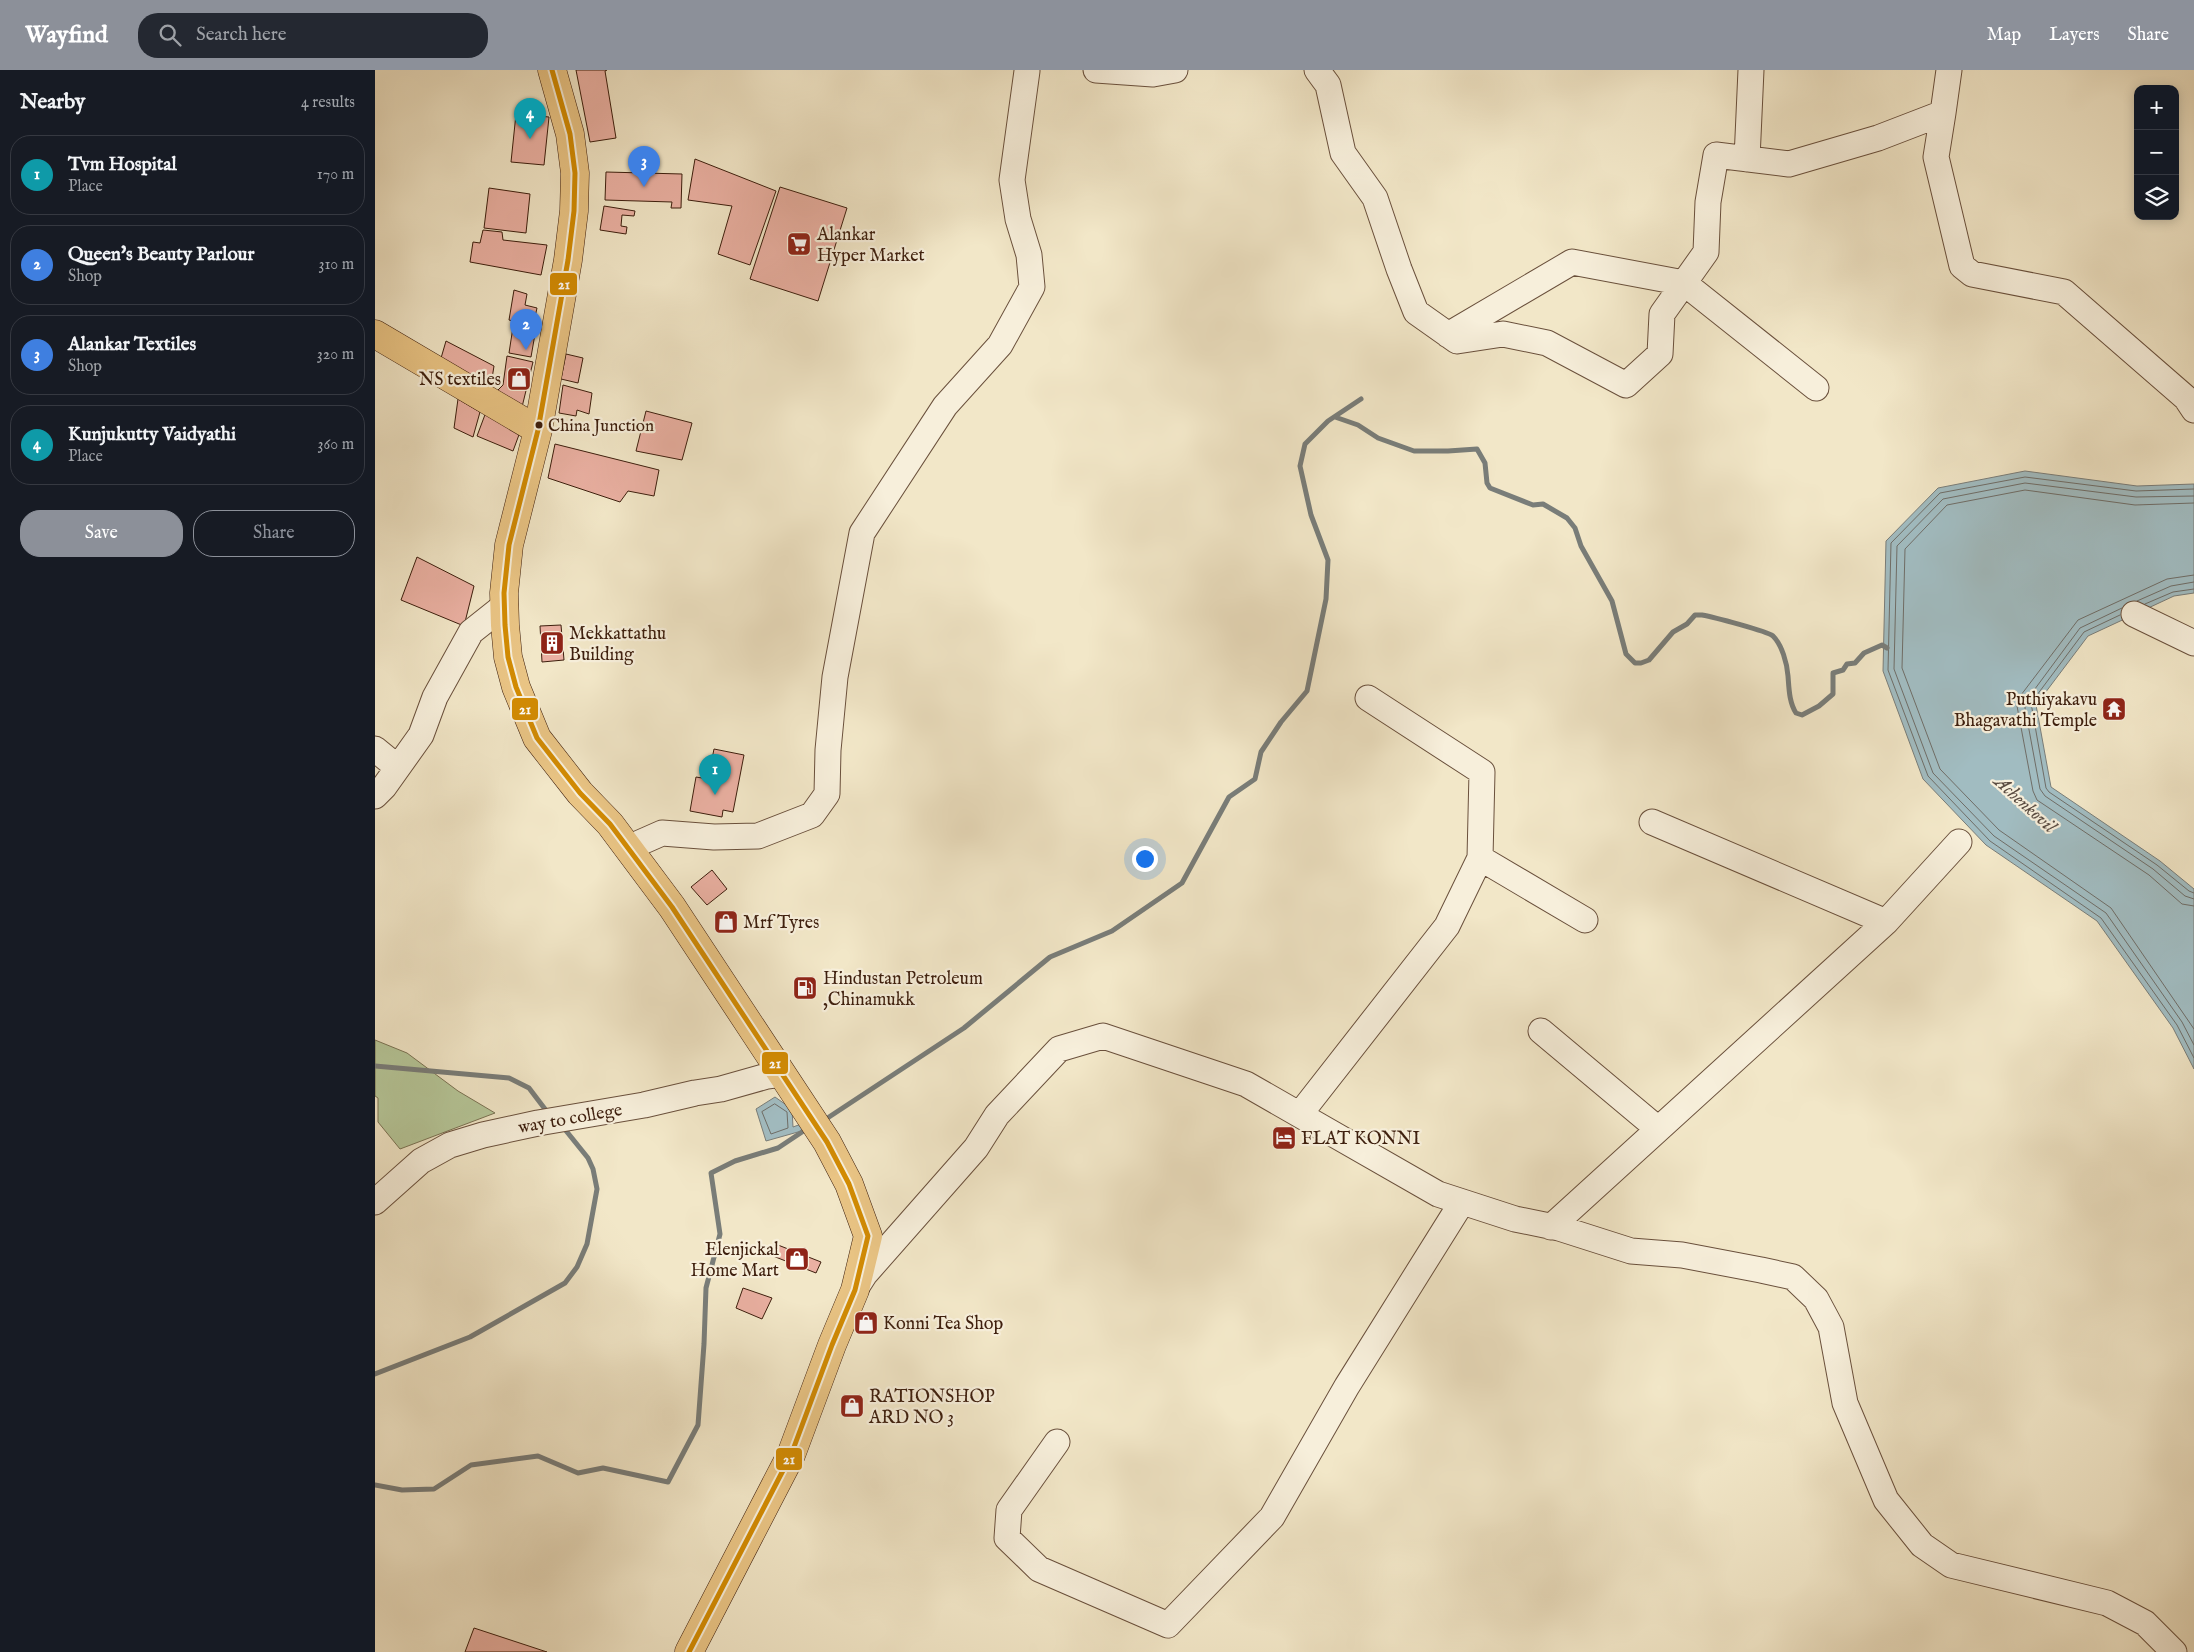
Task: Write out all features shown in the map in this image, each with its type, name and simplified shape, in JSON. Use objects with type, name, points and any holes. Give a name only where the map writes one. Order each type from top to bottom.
[{"type":"main road","points":[[552,70],[570,134],[575,173],[574,212],[568,260],[538,430],[509,545],[505,604],[508,656],[520,696],[537,738],[580,793],[610,824],[672,907],[827,1142],[849,1184],[868,1236],[855,1290],[831,1345],[791,1455],[689,1652]]},
{"type":"main road","points":[[375,334],[538,430]]},
{"type":"street","points":[[1009,70],[1010,72],[1034,70]]},
{"type":"street","points":[[628,848],[661,833],[714,837],[759,836],[812,816],[827,794],[828,750],[835,677],[862,533],[945,406],[1000,345],[1032,287],[1029,255],[1018,219],[1012,180],[1027,70]]},
{"type":"street","points":[[1096,70],[1153,74],[1175,70]]},
{"type":"street","points":[[1317,70],[1328,85],[1343,153],[1375,198],[1399,269],[1417,312],[1457,341],[1503,334],[1547,343],[1626,385],[1659,354],[1662,314],[1706,252],[1708,202],[1716,155],[1789,164],[1879,138],[1943,113]]},
{"type":"street","points":[[1747,159],[1751,70]]},
{"type":"street","points":[[1949,70],[1936,157],[1962,266],[1972,274],[2064,292],[2186,398],[2194,410]]},
{"type":"street","points":[[1448,335],[1572,262],[1684,283],[1816,388]]},
{"type":"street","points":[[375,796],[384,787],[421,734],[435,697],[471,632],[505,604]]},
{"type":"street","points":[[2135,614],[2194,643]]},
{"type":"street","points":[[1300,1114],[1447,926],[1480,858],[1482,772],[1368,698]]},
{"type":"street","points":[[375,749],[397,767]]},
{"type":"street","points":[[1652,822],[1886,922]]},
{"type":"street","points":[[1551,1226],[1886,922],[1959,842]]},
{"type":"street","points":[[1480,858],[1585,920]]},
{"type":"street","points":[[1541,1031],[1658,1129]]},
{"type":"street","points":[[855,1290],[865,1274],[976,1148],[997,1115],[1059,1049],[1103,1036],[1246,1084],[1438,1194],[1515,1219],[1551,1226],[1631,1251],[1681,1255],[1793,1278],[1817,1299],[1831,1327],[1845,1403],[1886,1500],[1922,1545],[1951,1565],[2107,1603],[2145,1623],[2174,1652]]},
{"type":"street","name":"way to college","points":[[375,1202],[421,1161],[450,1145],[475,1137],[538,1123],[679,1098],[782,1074]]},
{"type":"street","points":[[1057,1442],[1009,1510],[1007,1538],[1039,1569],[1168,1625],[1271,1517],[1347,1386],[1462,1202]]},
{"type":"green space","points":[[375,1040],[407,1053],[458,1091],[495,1113],[400,1149],[378,1122],[378,1098],[375,1096]]},
{"type":"water","name":"Achenkovil","points":[[2025,471],[2137,486],[2194,484],[2194,593],[2174,596],[2088,636],[2036,705],[2051,787],[2160,861],[2194,889],[2194,1069],[2173,1028],[2097,921],[1986,845],[1923,779],[1883,671],[1886,541],[1938,488]]},
{"type":"water","points":[[775,1097],[792,1109],[793,1127],[804,1123],[805,1130],[766,1141],[756,1109]]},
{"type":"building","points":[[576,70],[607,70],[605,71],[616,138],[590,142]]},
{"type":"building","points":[[516,114],[549,117],[544,165],[511,162]]},
{"type":"building","points":[[695,159],[776,191],[750,265],[718,254],[732,206],[688,200]]},
{"type":"building","points":[[606,172],[682,174],[681,208],[671,208],[672,202],[605,200]]},
{"type":"building","name":"Alankar Hyper Market","points":[[780,187],[847,208],[818,301],[750,279]]},
{"type":"building","points":[[489,188],[530,194],[526,233],[484,228]]},
{"type":"building","points":[[604,206],[635,211],[634,216],[622,215],[621,226],[627,227],[626,234],[600,230]]},
{"type":"building","points":[[483,230],[502,232],[503,240],[547,245],[541,275],[470,262],[473,242],[480,243]]},
{"type":"building","points":[[514,290],[527,294],[525,305],[537,308],[533,326],[509,320]]},
{"type":"building","points":[[513,327],[535,334],[531,357],[509,353]]},
{"type":"building","points":[[446,341],[494,366],[490,391],[439,365]]},
{"type":"building","points":[[566,354],[583,358],[578,383],[561,379]]},
{"type":"building","points":[[507,356],[533,362],[522,407],[494,394],[503,385]]},
{"type":"building","points":[[563,385],[592,393],[589,414],[577,410],[576,416],[559,413]]},
{"type":"building","points":[[458,399],[480,412],[473,437],[454,428]]},
{"type":"building","points":[[646,411],[692,423],[682,460],[636,451]]},
{"type":"building","points":[[486,412],[520,432],[513,451],[477,436]]},
{"type":"building","points":[[555,444],[659,470],[654,496],[628,491],[620,502],[548,478]]},
{"type":"building","points":[[417,557],[474,586],[464,626],[401,600]]},
{"type":"building","name":"Mekkattathu Building","points":[[561,625],[564,660],[542,662],[540,626]]},
{"type":"building","points":[[714,749],[744,755],[733,812],[723,810],[722,817],[690,811],[696,777],[708,779]]},
{"type":"building","points":[[712,870],[727,889],[707,905],[691,887]]},
{"type":"building","name":"Elenjickal Home Mart","points":[[778,1245],[821,1262],[816,1273],[773,1256]]},
{"type":"building","points":[[743,1288],[772,1298],[762,1319],[736,1308]]},
{"type":"building","points":[[474,1628],[547,1652],[465,1652]]},
{"type":"waterway","points":[[829,1117],[964,1028],[1050,957],[1112,931],[1182,883],[1229,797],[1255,779],[1261,752],[1281,722],[1307,691],[1326,599],[1328,560],[1311,515],[1300,466],[1305,444],[1328,421],[1361,399]]},
{"type":"waterway","points":[[1335,417],[1358,425],[1378,438],[1414,451],[1477,449],[1485,463],[1487,483],[1490,488],[1533,505],[1543,504],[1567,518],[1575,528],[1581,546],[1612,601],[1626,654],[1635,663],[1649,660],[1673,632],[1687,624],[1695,615],[1708,616],[1751,628],[1773,636],[1779,644],[1787,666],[1792,704],[1796,713],[1802,715],[1819,706],[1833,694],[1833,673],[1843,670],[1847,664],[1855,663],[1864,653],[1882,645],[1887,648]]},
{"type":"waterway","points":[[375,1066],[509,1078],[529,1088],[548,1113]]},
{"type":"waterway","points":[[375,1374],[470,1337],[565,1283],[577,1267],[587,1244],[597,1189],[593,1169],[588,1158],[563,1127]]},
{"type":"waterway","points":[[375,1485],[402,1490],[434,1489],[471,1465],[538,1456],[578,1473],[603,1468],[668,1482],[698,1425],[706,1288],[720,1234],[711,1173],[735,1161],[778,1148],[802,1132]]},
{"type":"transit line","name":"21","points":[[552,70],[570,134],[575,173],[574,211],[568,260],[538,430],[509,545],[504,593],[505,625],[508,657],[516,687],[537,738],[580,793],[610,824],[672,907],[827,1142],[849,1184],[868,1236],[855,1290],[832,1345],[791,1455],[689,1652]]},
{"type":"place","name":"Kunjukutty Vaidyathi","points":[[530,139]]},
{"type":"place","name":"Alankar Textiles","points":[[644,187]]},
{"type":"place","name":"Alankar Hyper Market","points":[[799,244]]},
{"type":"place","name":"Queen's Beauty Parlour","points":[[526,350]]},
{"type":"place","name":"NS textiles","points":[[519,379]]},
{"type":"place","name":"China Junction","points":[[539,425]]},
{"type":"place","name":"Mekkattathu Building","points":[[552,643]]},
{"type":"place","name":"Puthiyakavu Bhagavathi Temple","points":[[2114,709]]},
{"type":"place","name":"Tvm Hospital","points":[[715,795]]},
{"type":"place","name":"Mrf Tyres","points":[[726,922]]},
{"type":"place","name":"Hindustan Petroleum ,Chinamukk","points":[[805,988]]},
{"type":"place","name":"FLAT KONNI","points":[[1284,1138]]},
{"type":"place","name":"Elenjickal Home Mart","points":[[797,1259]]},
{"type":"place","name":"Konni Tea Shop","points":[[866,1323]]},
{"type":"place","name":"RATIONSHOP ARD NO 3","points":[[852,1406]]}]
